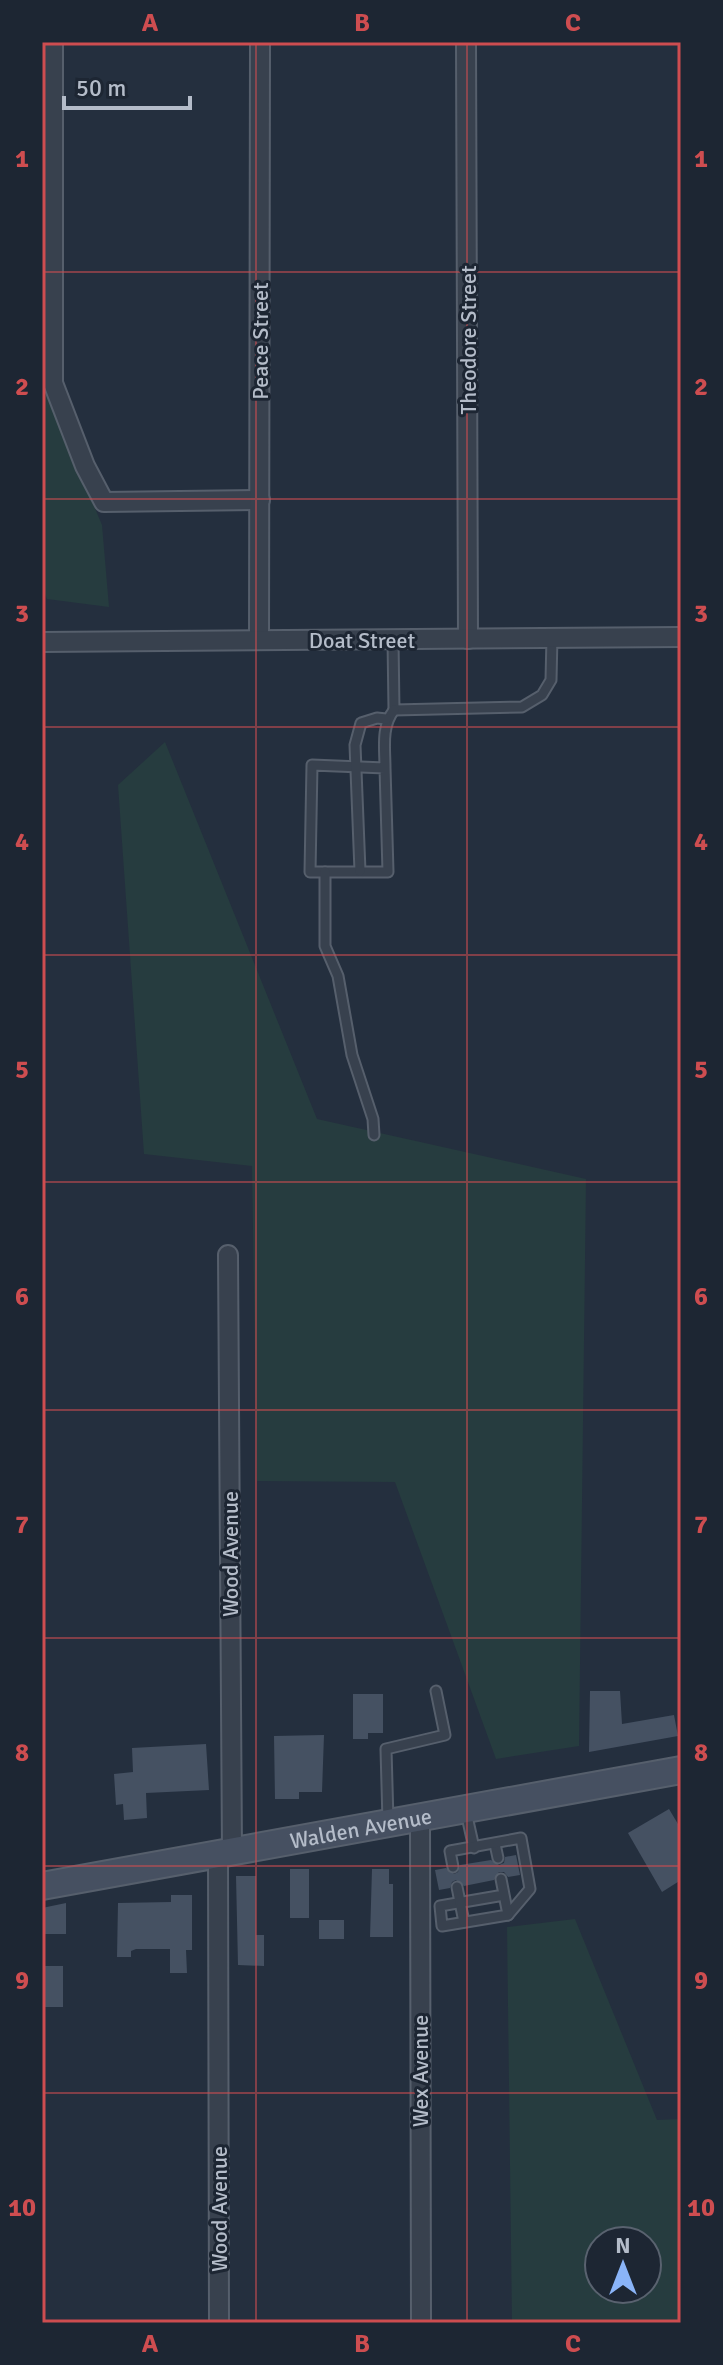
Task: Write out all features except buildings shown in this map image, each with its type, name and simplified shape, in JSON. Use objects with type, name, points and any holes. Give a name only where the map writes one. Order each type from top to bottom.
[{"type":"main road","name":"Walden Avenue","points":[[42,1886],[681,1770]]},
{"type":"street","points":[[53,42],[53,383],[85,466],[104,502],[260,500]]},
{"type":"street","name":"Peace Street","points":[[259,640],[260,42]]},
{"type":"street","name":"Theodore Street","points":[[466,42],[468,639]]},
{"type":"street","name":"Doat Street","points":[[42,642],[681,637]]},
{"type":"street","name":"Wood Avenue","points":[[219,2323],[228,1255]]},
{"type":"street","name":"Wex Avenue","points":[[420,1818],[421,2323]]},
{"type":"lane","points":[[394,710],[522,707],[542,695],[551,680],[552,637]]},
{"type":"lane","points":[[385,768],[312,765],[310,872],[388,872],[386,719],[394,710],[393,640]]},
{"type":"lane","points":[[360,871],[355,745],[361,723],[377,718],[386,719]]},
{"type":"lane","points":[[325,872],[325,946],[338,976],[352,1055],[373,1119],[374,1135]]},
{"type":"lane","points":[[388,1824],[386,1749],[445,1735],[436,1691]]},
{"type":"lane","points":[[466,1810],[474,1848]]},
{"type":"lane","points":[[420,1925],[442,1926],[508,1915],[530,1889],[521,1838],[450,1851],[453,1867]]},
{"type":"lane","points":[[495,1844],[498,1858]]},
{"type":"lane","points":[[501,1879],[508,1915]]},
{"type":"lane","points":[[457,1887],[464,1922]]},
{"type":"lane","points":[[442,1926],[440,1906],[504,1895]]},
{"type":"lane","points":[[481,1899],[485,1919]]},
{"type":"green space","points":[[42,382],[102,525],[109,607],[47,599],[42,588]]},
{"type":"green space","points":[[165,742],[317,1119],[586,1179],[579,1746],[496,1759],[395,1482],[257,1481],[252,1166],[144,1154],[118,785]]},
{"type":"green space","points":[[575,1919],[657,2120],[681,2119],[681,2323],[512,2323],[507,1927]]}]
